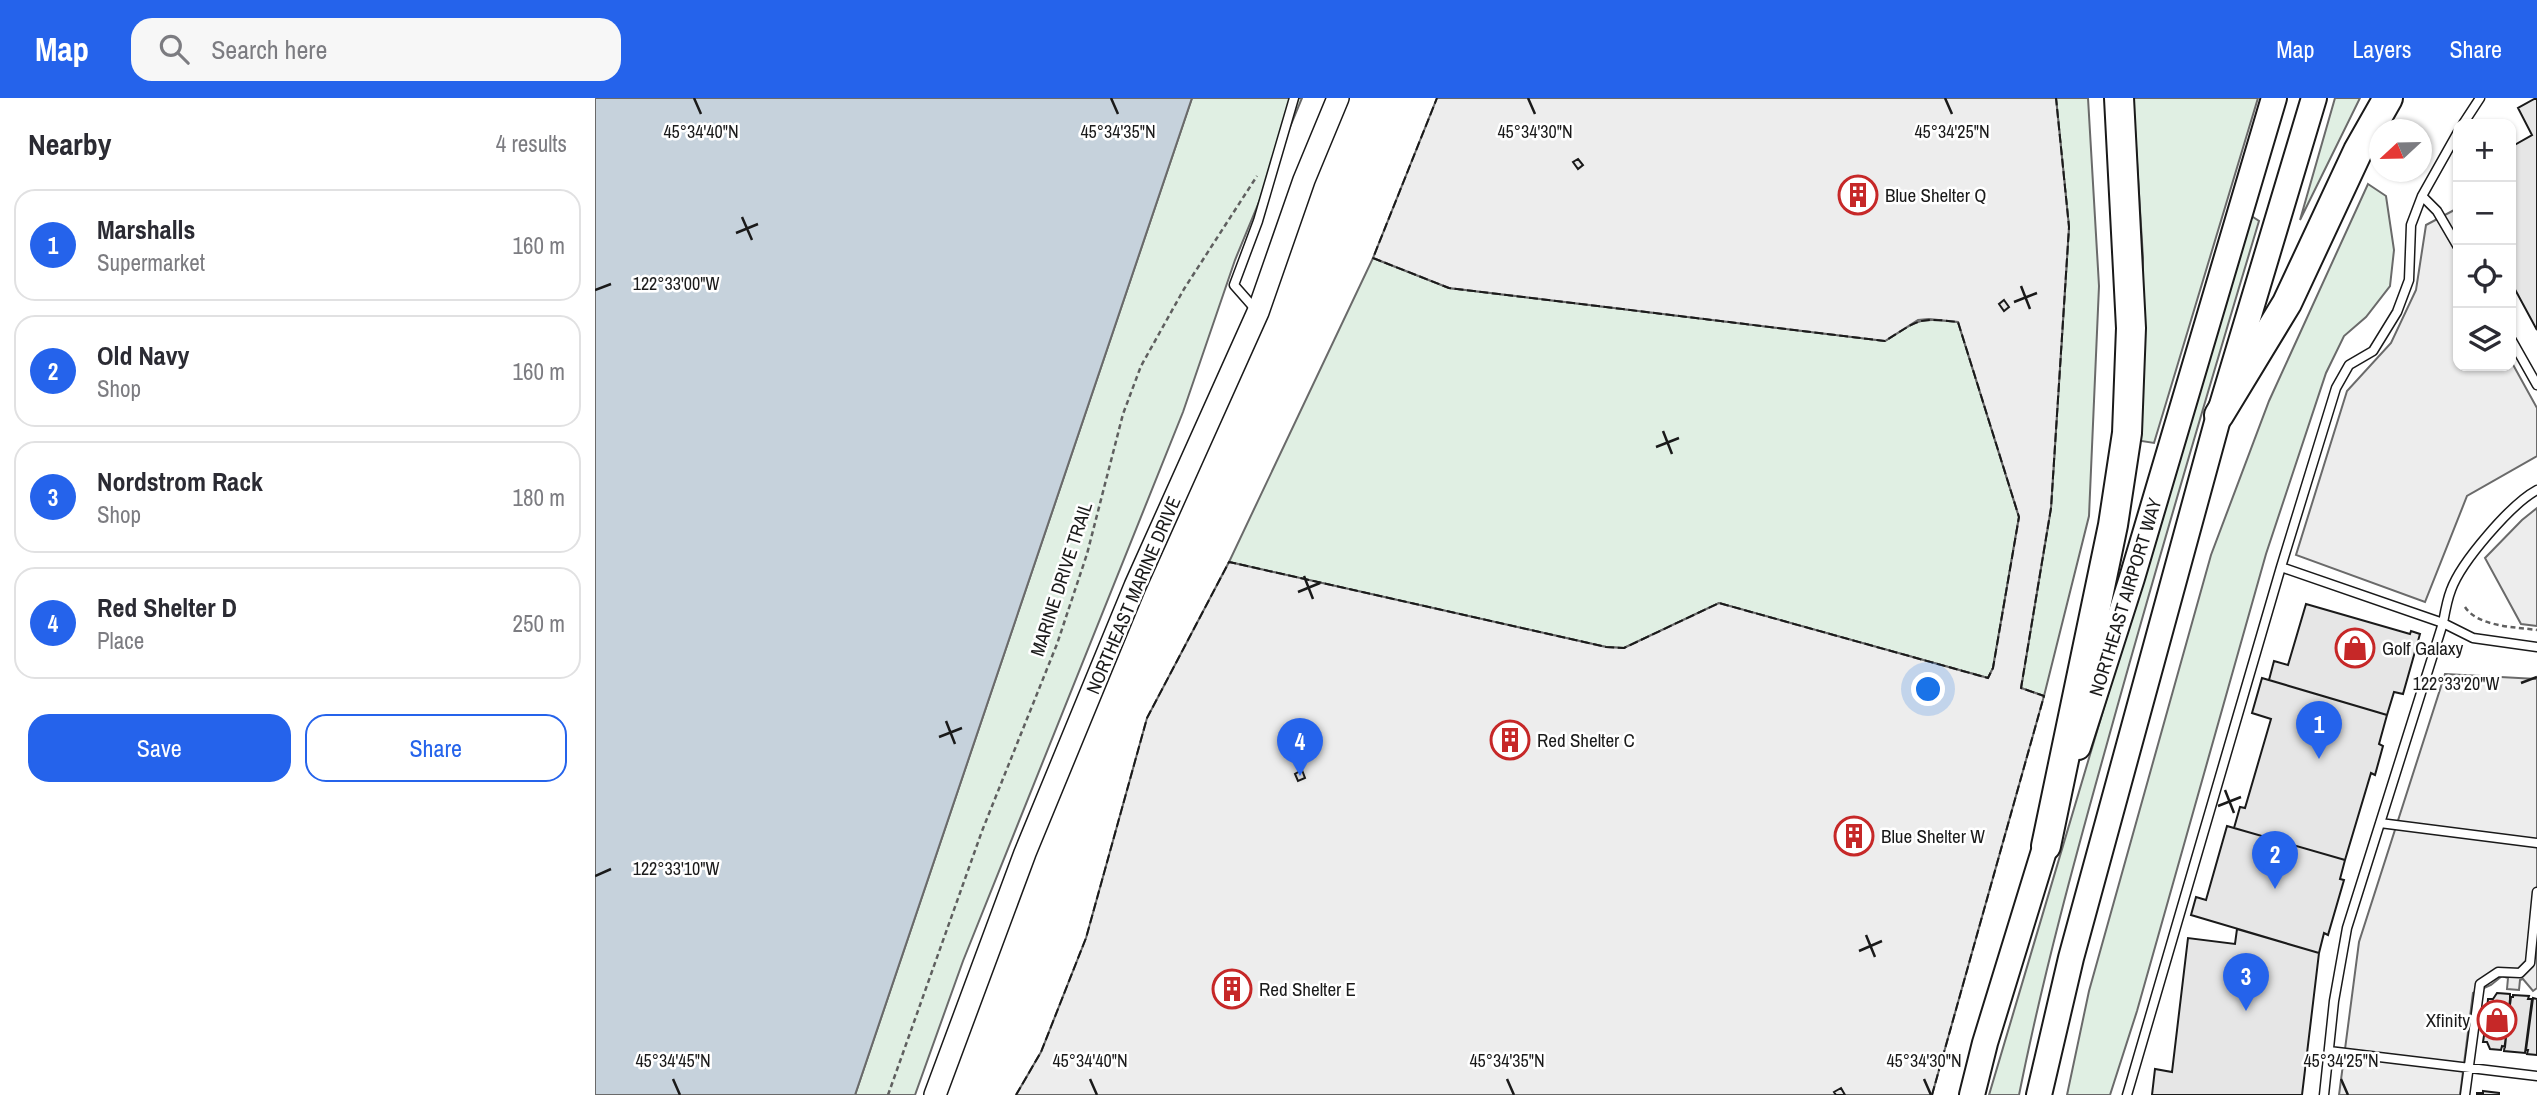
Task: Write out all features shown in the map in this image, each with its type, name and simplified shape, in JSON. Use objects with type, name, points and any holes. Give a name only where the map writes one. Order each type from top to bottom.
[{"type":"highway","points":[[2046,846],[2113,525],[2127,433],[2131,328],[2119,98]]},
{"type":"highway","points":[[2219,415],[2287,303],[2358,151],[2388,98]]},
{"type":"main road","name":"NORTHEAST MARINE DRIVE","points":[[935,1095],[1025,853],[1135,586],[1258,312],[1304,180],[1338,98]]},
{"type":"main road","name":"NORTHEAST AIRPORT WAY","points":[[1972,1095],[1985,1043],[2132,578],[2274,98]]},
{"type":"main road","name":"NORTHEAST AIRPORT WAY","points":[[2039,1095],[2074,946],[2219,415],[2314,98]]},
{"type":"lane","points":[[1258,312],[1234,285],[1258,221],[1294,98]]},
{"type":"lane","points":[[2466,119],[2480,98]]},
{"type":"lane","points":[[2127,1095],[2336,388],[2349,365],[2373,351],[2397,312],[2409,280],[2411,225],[2421,196],[2453,141]]},
{"type":"lane","points":[[2421,196],[2437,211],[2457,245]]},
{"type":"lane","points":[[2516,348],[2537,385]]},
{"type":"lane","points":[[2324,1095],[2334,1001],[2347,928],[2443,623],[2451,589],[2469,561],[2515,505],[2537,489]]},
{"type":"lane","points":[[2281,567],[2443,623],[2473,638],[2537,647]]},
{"type":"lane","points":[[2380,823],[2537,843]]},
{"type":"lane","points":[[2465,1095],[2480,984],[2498,972],[2520,973],[2530,963],[2537,892]]},
{"type":"lane","points":[[2329,1051],[2537,1076]]},
{"type":"path","name":"MARINE DRIVE TRAIL","points":[[888,1095],[982,831],[1057,644],[1087,554],[1123,414],[1141,366],[1184,289],[1258,174]]},
{"type":"path","points":[[2465,607],[2468,612],[2488,621],[2537,630]]},
{"type":"green space","points":[[1192,98],[1302,98],[1235,260],[1183,412],[963,961],[915,1095],[855,1095]]},
{"type":"green space","points":[[2056,98],[2088,98],[2099,286],[2089,516],[2044,696],[2021,688],[2051,508],[2069,227]]},
{"type":"green space","points":[[2133,98],[2258,98],[2154,443],[2135,440],[2139,405],[2143,258]]},
{"type":"green space","points":[[2335,98],[2360,98],[2300,220]]},
{"type":"green space","points":[[2368,184],[2386,196],[2394,250],[2390,286],[2366,317],[2344,336],[2326,373],[2266,554],[2137,1011],[2110,1095],[2067,1095],[2089,991],[2211,555],[2269,401]]},
{"type":"green space","points":[[2253,217],[2259,221],[2163,545],[2084,828],[2049,961],[2019,1095],[1989,1095],[2249,219]]},
{"type":"green space","points":[[1373,258],[1449,288],[1885,341],[1905,328],[1926,320],[1958,322],[2019,517],[1993,668],[1988,678],[1719,603],[1624,648],[1606,647],[1229,562]]},
{"type":"shaded area","points":[[595,98],[1192,98],[855,1095],[595,1095]]},
{"type":"shaded area","points":[[1437,98],[2056,98],[2069,227],[2051,508],[2021,688],[2044,696],[1932,1095],[1016,1095],[1041,1052],[1086,938],[1147,718],[1229,562],[1606,647],[1624,648],[1719,603],[1988,678],[1993,668],[2019,517],[1958,322],[1918,320],[1885,341],[1449,288],[1373,258]]},
{"type":"shaded area","points":[[2453,211],[2453,371],[2516,370],[2537,408],[2537,456],[2467,496],[2425,602],[2296,555],[2347,391],[2391,343],[2416,290],[2426,225]]},
{"type":"shaded area","points":[[2537,508],[2537,626],[2521,624],[2485,558]]},
{"type":"shaded area","points":[[2445,674],[2537,679],[2537,988],[2533,991],[2523,979],[2520,980],[2519,990],[2507,989],[2508,978],[2502,976],[2491,985],[2473,993],[2460,1095],[2339,1095],[2359,942]]},
{"type":"building","points":[[2537,98],[2537,330],[2516,291],[2516,144],[2532,135],[2518,108]]},
{"type":"building","points":[[1578,159],[1583,165],[1578,169],[1573,162]]},
{"type":"building","name":"Blue Shelter Q","points":[[1858,190],[1863,196],[1858,200],[1853,193]]},
{"type":"building","points":[[2004,300],[2009,307],[2004,311],[1999,304]]},
{"type":"building","name":"Golf Galaxy","points":[[2306,604],[2410,634],[2411,631],[2420,634],[2403,694],[2394,692],[2387,715],[2269,680],[2274,661],[2288,665]]},
{"type":"building","points":[[2262,678],[2387,715],[2379,744],[2383,746],[2375,775],[2371,773],[2345,860],[2234,828],[2240,807],[2245,808],[2271,719],[2252,713]]},
{"type":"building","name":"Red Shelter C","points":[[1512,735],[1515,742],[1508,745],[1504,738]]},
{"type":"building","points":[[1302,770],[1305,778],[1298,781],[1295,774]]},
{"type":"building","points":[[2227,826],[2345,860],[2340,879],[2344,880],[2328,935],[2324,933],[2319,953],[2191,915],[2196,897],[2206,900]]},
{"type":"building","name":"Blue Shelter W","points":[[1855,831],[1859,838],[1852,842],[1848,834]]},
{"type":"building","points":[[2237,929],[2319,953],[2302,1095],[2152,1095],[2155,1069],[2172,1072],[2188,938],[2235,944]]},
{"type":"building","name":"Xfinity","points":[[2497,993],[2510,994],[2505,1047],[2502,1046],[2501,1050],[2490,1049],[2487,1042],[2483,1042],[2485,1029],[2489,1030],[2489,1027],[2485,1027],[2487,1014],[2491,1014],[2491,1011],[2487,1011],[2488,999],[2493,999]]},
{"type":"building","points":[[2513,995],[2529,996],[2528,999],[2532,999],[2525,1053],[2504,1051]]},
{"type":"building","points":[[2533,998],[2537,999],[2537,1055],[2527,1054],[2526,1050]]},
{"type":"building","points":[[1841,1088],[1845,1095],[1836,1095],[1834,1092]]},
{"type":"building","points":[[2483,1091],[2499,1093],[2499,1095],[2477,1095]]},
{"type":"fence","points":[[1016,1095],[1041,1052],[1086,938],[1147,718],[1229,562],[1606,647],[1624,648],[1719,603],[1988,678],[1993,668],[2019,517],[1958,322],[1926,320],[1905,328],[1885,341],[1449,288],[1373,258],[1437,98]]},
{"type":"fence","points":[[1932,1095],[2044,696],[2021,688],[2051,508],[2069,227],[2056,98]]},
{"type":"place","name":"Blue Shelter Q","points":[[1858,195]]},
{"type":"place","name":"Golf Galaxy","points":[[2355,648]]},
{"type":"place","name":"Red Shelter C","points":[[1510,740]]},
{"type":"place","name":"Marshalls","points":[[2319,759]]},
{"type":"place","name":"Red Shelter D","points":[[1300,776]]},
{"type":"place","name":"Blue Shelter W","points":[[1854,836]]},
{"type":"place","name":"Old Navy","points":[[2275,889]]},
{"type":"place","name":"Red Shelter E","points":[[1232,989]]},
{"type":"place","name":"Nordstrom Rack","points":[[2246,1011]]},
{"type":"place","name":"Xfinity","points":[[2497,1020]]}]
